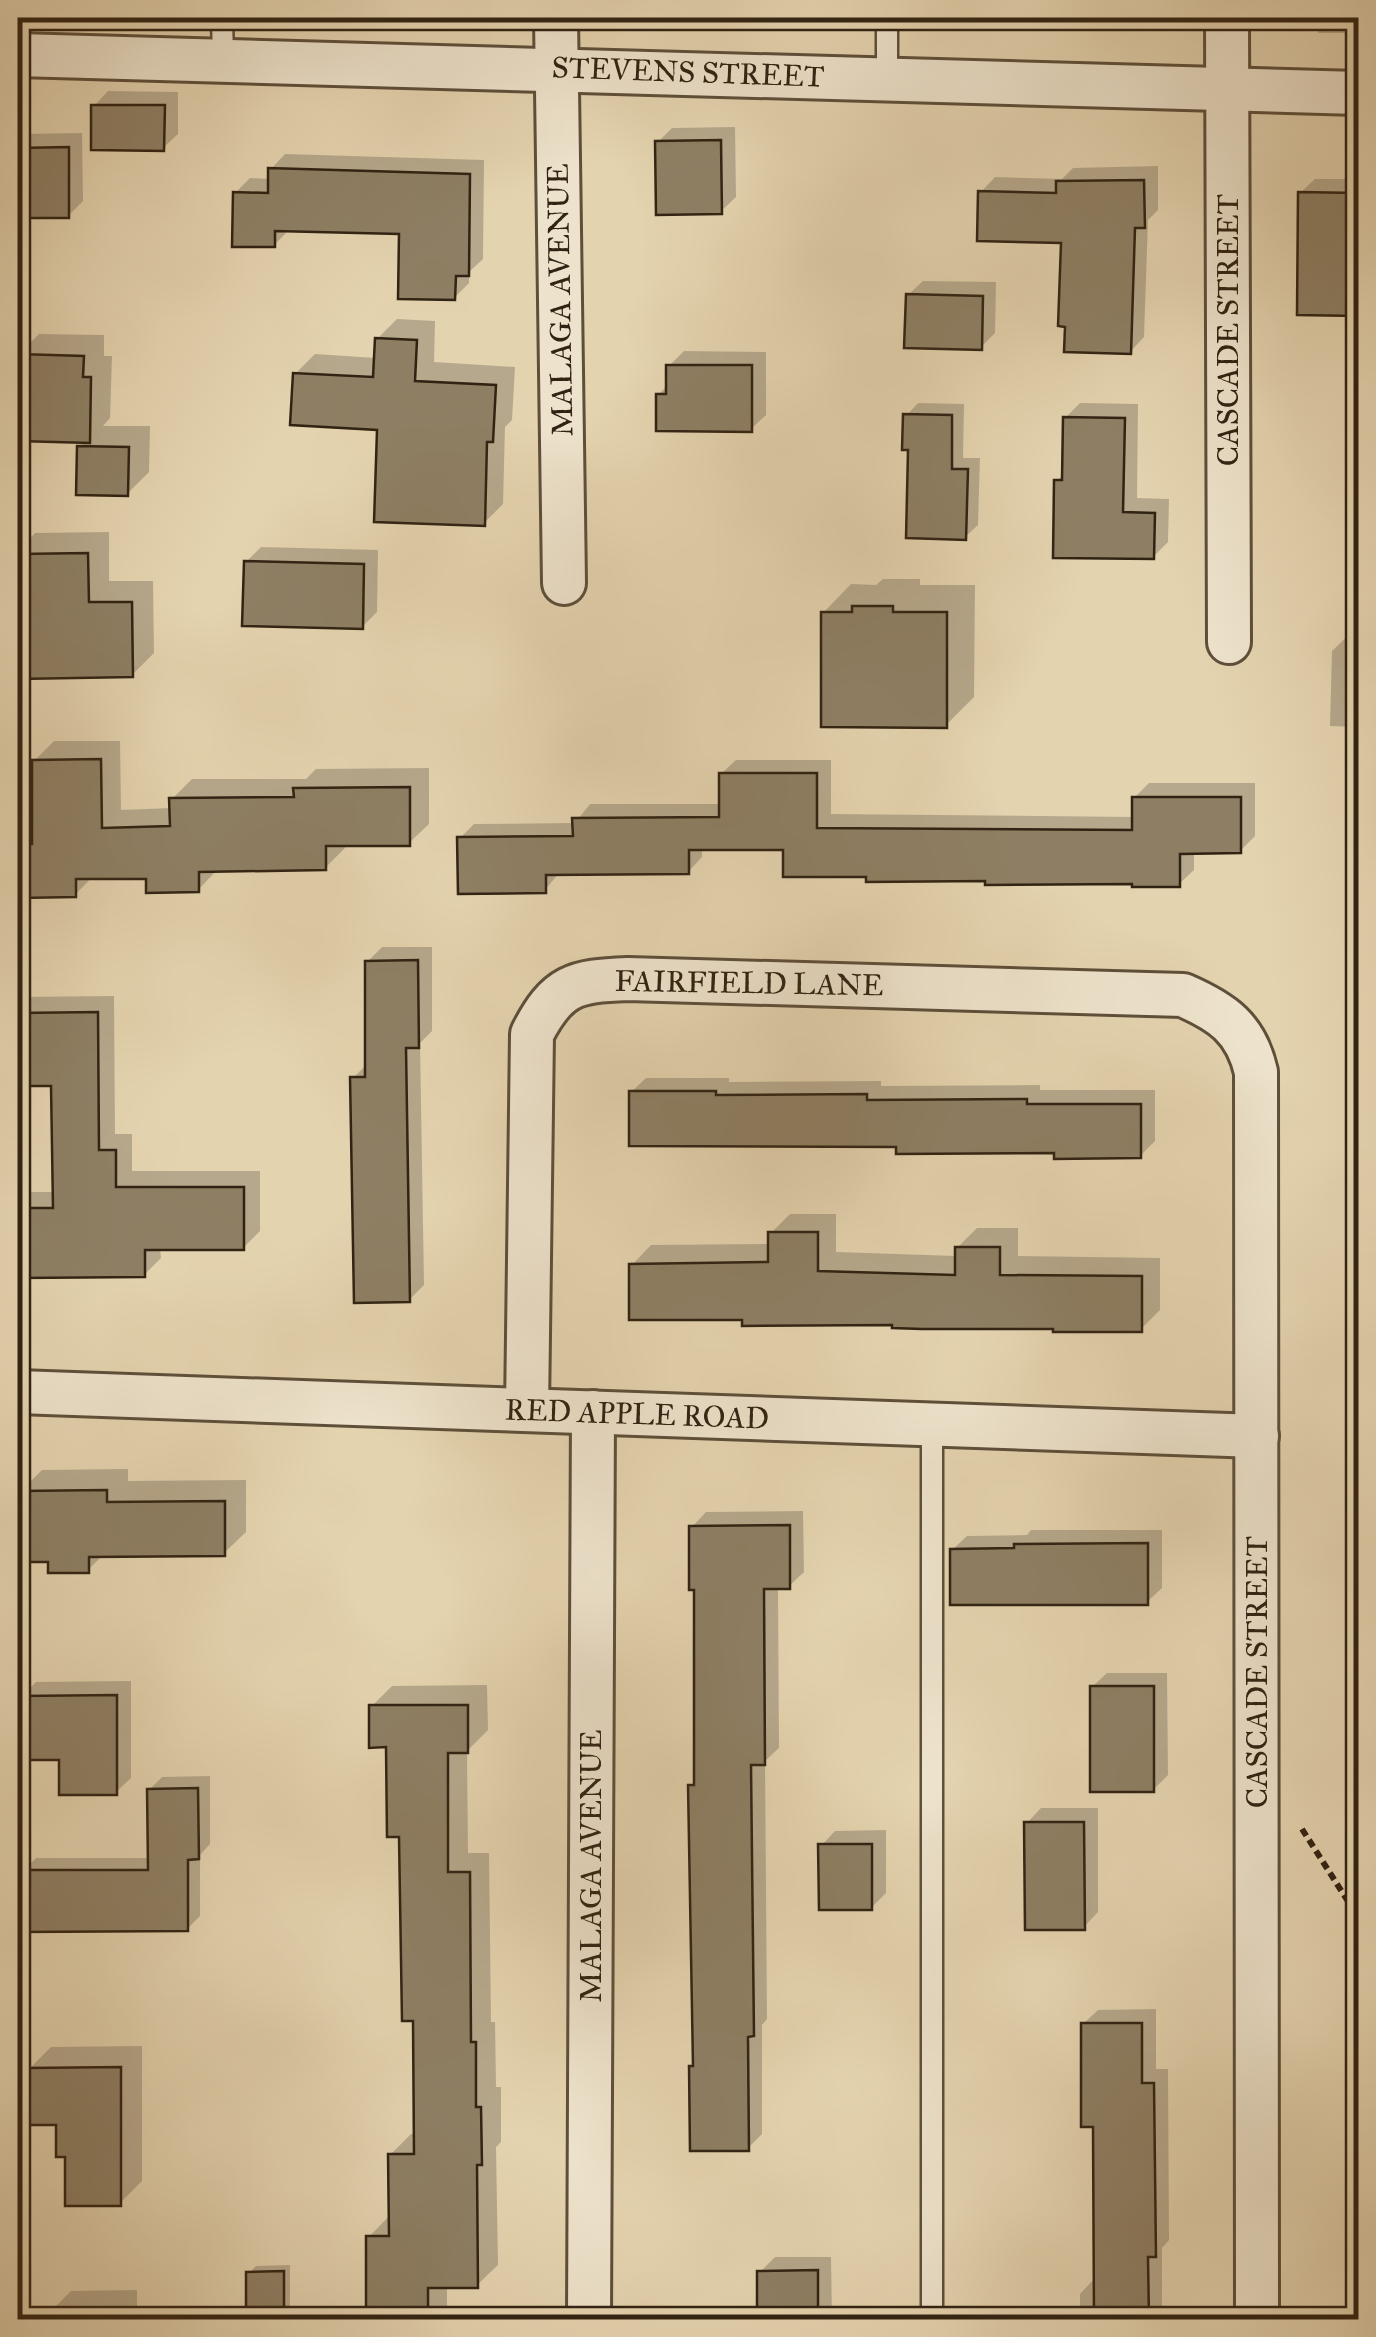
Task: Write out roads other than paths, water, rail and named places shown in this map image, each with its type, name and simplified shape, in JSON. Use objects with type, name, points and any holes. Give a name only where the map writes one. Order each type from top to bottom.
[{"type":"street","name":"MALAGA AVENUE","points":[[556,18],[564,583]]},
{"type":"street","name":"CASCADE STREET","points":[[1227,18],[1230,642]]},
{"type":"street","name":"STEVENS STREET","points":[[18,55],[1358,93]]},
{"type":"street","name":"FAIRFIELD LANE","points":[[527,1410],[532,1034],[548,1003],[584,981],[628,978],[1183,996],[1216,1009],[1237,1030]]},
{"type":"street","name":"CASCADE STREET","points":[[1237,1030],[1251,1049],[1256,1072],[1257,2320]]},
{"type":"street","name":"RED APPLE ROAD","points":[[18,1392],[1257,1436]]},
{"type":"street","name":"MALAGA AVENUE","points":[[589,2320],[593,1412]]},
{"type":"lane","points":[[222,18],[223,60]]},
{"type":"lane","points":[[887,18],[887,79]]},
{"type":"lane","points":[[932,1425],[932,2320]]}]
